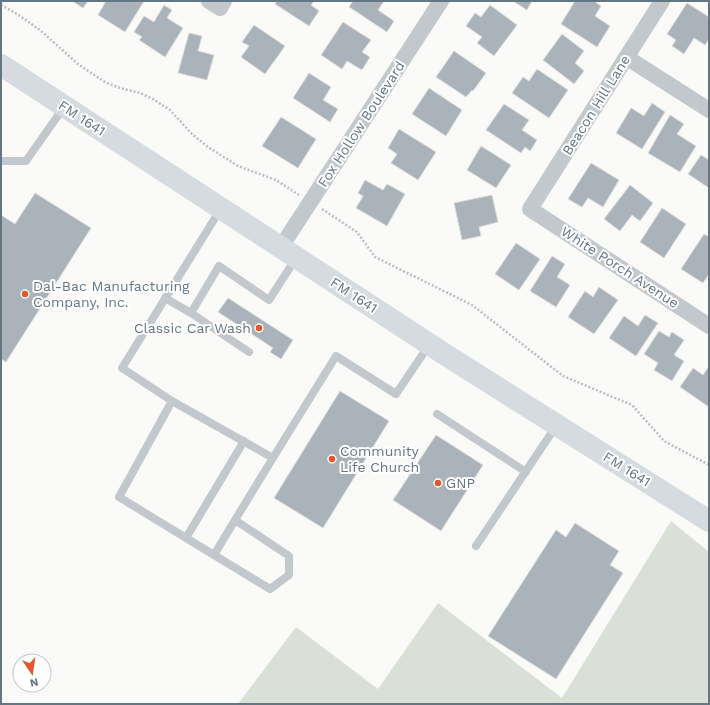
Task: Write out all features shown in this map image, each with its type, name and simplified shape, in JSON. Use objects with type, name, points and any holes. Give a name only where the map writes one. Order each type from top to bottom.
[{"type":"main road","name":"FM 1641","points":[[1,65],[430,344],[709,521]]},
{"type":"street","name":"Fox Hollow Boulevard","points":[[289,252],[311,202],[441,1]]},
{"type":"street","name":"Beacon Hill Lane","points":[[530,209],[662,1]]},
{"type":"street","points":[[626,57],[709,110]]},
{"type":"street","name":"White Porch Avenue","points":[[530,209],[709,326]]},
{"type":"lane","points":[[1,161],[26,160],[64,106]]},
{"type":"lane","points":[[221,209],[122,368],[172,401],[273,458]]},
{"type":"lane","points":[[191,313],[219,266],[269,300],[289,252]]},
{"type":"lane","points":[[165,298],[191,313],[249,352]]},
{"type":"lane","points":[[214,555],[336,356],[396,394],[430,344]]},
{"type":"lane","points":[[172,401],[119,497],[270,589],[289,575],[289,556],[235,520]]},
{"type":"lane","points":[[437,414],[526,472]]},
{"type":"lane","points":[[476,546],[557,425]]},
{"type":"lane","points":[[186,538],[244,441]]},
{"type":"path","points":[[1,6],[17,14],[40,30],[79,65],[105,82],[147,96],[170,110],[192,134],[208,147],[238,166],[276,180],[358,232],[375,257],[472,305],[563,376],[632,405],[664,441],[709,465]]},
{"type":"shaded area","points":[[671,521],[709,552],[709,704],[238,704],[296,627],[378,689],[438,603],[562,698]]},
{"type":"building","points":[[72,1],[88,1],[83,8]]},
{"type":"building","points":[[106,1],[144,1],[125,32],[98,15]]},
{"type":"building","points":[[277,1],[314,1],[311,5],[319,11],[309,26],[275,4]]},
{"type":"building","points":[[353,1],[384,1],[378,10],[394,21],[387,32],[349,7]]},
{"type":"building","points":[[513,1],[532,1],[527,10]]},
{"type":"building","points":[[575,1],[594,1],[601,6],[595,16],[610,26],[597,47],[561,24]]},
{"type":"building","points":[[687,3],[709,17],[709,39],[705,45],[694,38],[684,54],[672,46],[676,40],[667,34]]},
{"type":"building","points":[[164,5],[172,10],[167,18],[183,28],[165,57],[139,40],[142,37],[134,32],[144,16],[154,22]]},
{"type":"building","points":[[490,5],[517,25],[494,56],[477,43],[482,37],[466,26],[475,13],[481,17]]},
{"type":"building","points":[[343,22],[371,40],[362,52],[370,57],[362,70],[347,61],[342,69],[321,55]]},
{"type":"building","points":[[254,25],[285,46],[265,74],[241,57],[249,46],[242,42]]},
{"type":"building","points":[[189,33],[202,36],[198,51],[214,55],[207,80],[178,73]]},
{"type":"building","points":[[562,34],[584,51],[575,63],[584,71],[574,84],[543,60]]},
{"type":"building","points":[[454,51],[486,73],[473,91],[472,90],[466,97],[436,77]]},
{"type":"building","points":[[537,69],[568,90],[549,118],[512,93],[523,77],[529,81]]},
{"type":"building","points":[[309,73],[331,87],[323,100],[338,109],[330,122],[293,98]]},
{"type":"building","points":[[429,88],[462,110],[446,136],[412,114]]},
{"type":"building","points":[[652,103],[665,112],[642,149],[616,133],[631,108],[644,116]]},
{"type":"building","points":[[504,104],[529,120],[522,130],[537,140],[530,151],[525,147],[521,153],[486,130]]},
{"type":"building","points":[[670,115],[684,124],[677,134],[696,146],[680,172],[648,153]]},
{"type":"building","points":[[281,117],[316,139],[298,168],[262,146]]},
{"type":"building","points":[[399,129],[436,152],[418,180],[391,163],[397,154],[388,148]]},
{"type":"building","points":[[481,146],[511,165],[496,188],[467,170]]},
{"type":"building","points":[[701,155],[709,160],[709,188],[688,174]]},
{"type":"building","points":[[591,163],[619,180],[603,207],[588,198],[582,207],[568,199]]},
{"type":"building","points":[[365,180],[383,190],[387,184],[405,194],[387,226],[356,208],[363,196],[358,193]]},
{"type":"building","points":[[630,185],[653,203],[640,221],[632,215],[620,231],[604,219]]},
{"type":"building","name":"Dal-Bac Manufacturing Company, Inc.","points":[[35,193],[91,228],[6,362],[1,359],[1,215],[15,224]]},
{"type":"building","points":[[492,195],[498,222],[479,227],[481,236],[462,240],[454,203]]},
{"type":"building","points":[[662,208],[686,224],[664,258],[640,242]]},
{"type":"building","points":[[704,234],[709,237],[709,274],[703,283],[681,269]]},
{"type":"building","points":[[516,243],[540,259],[519,290],[495,274]]},
{"type":"building","points":[[552,256],[565,264],[557,277],[570,285],[556,307],[530,291]]},
{"type":"building","points":[[599,287],[618,300],[594,334],[568,317],[585,291],[593,297]]},
{"type":"building","name":"Classic Car Wash","points":[[228,298],[293,340],[281,359],[270,352],[273,348],[218,312]]},
{"type":"building","points":[[645,315],[658,323],[636,356],[609,338],[624,316],[638,326]]},
{"type":"building","points":[[659,331],[669,337],[672,332],[684,340],[674,355],[684,361],[672,381],[654,370],[658,363],[644,354]]},
{"type":"building","points":[[709,366],[709,407],[680,387],[693,368],[703,375]]},
{"type":"building","name":"Community Life Church","points":[[340,391],[389,421],[323,528],[274,498]]},
{"type":"building","name":"GNP","points":[[436,435],[483,465],[441,531],[393,500]]},
{"type":"building","points":[[575,523],[619,551],[610,565],[623,573],[556,679],[488,636],[556,530],[566,537]]},
{"type":"place","name":"Dal-Bac Manufacturing Company, Inc.","points":[[25,294]]},
{"type":"place","name":"Classic Car Wash","points":[[259,328]]},
{"type":"place","name":"Community Life Church","points":[[332,459]]},
{"type":"place","name":"GNP","points":[[438,483]]}]
